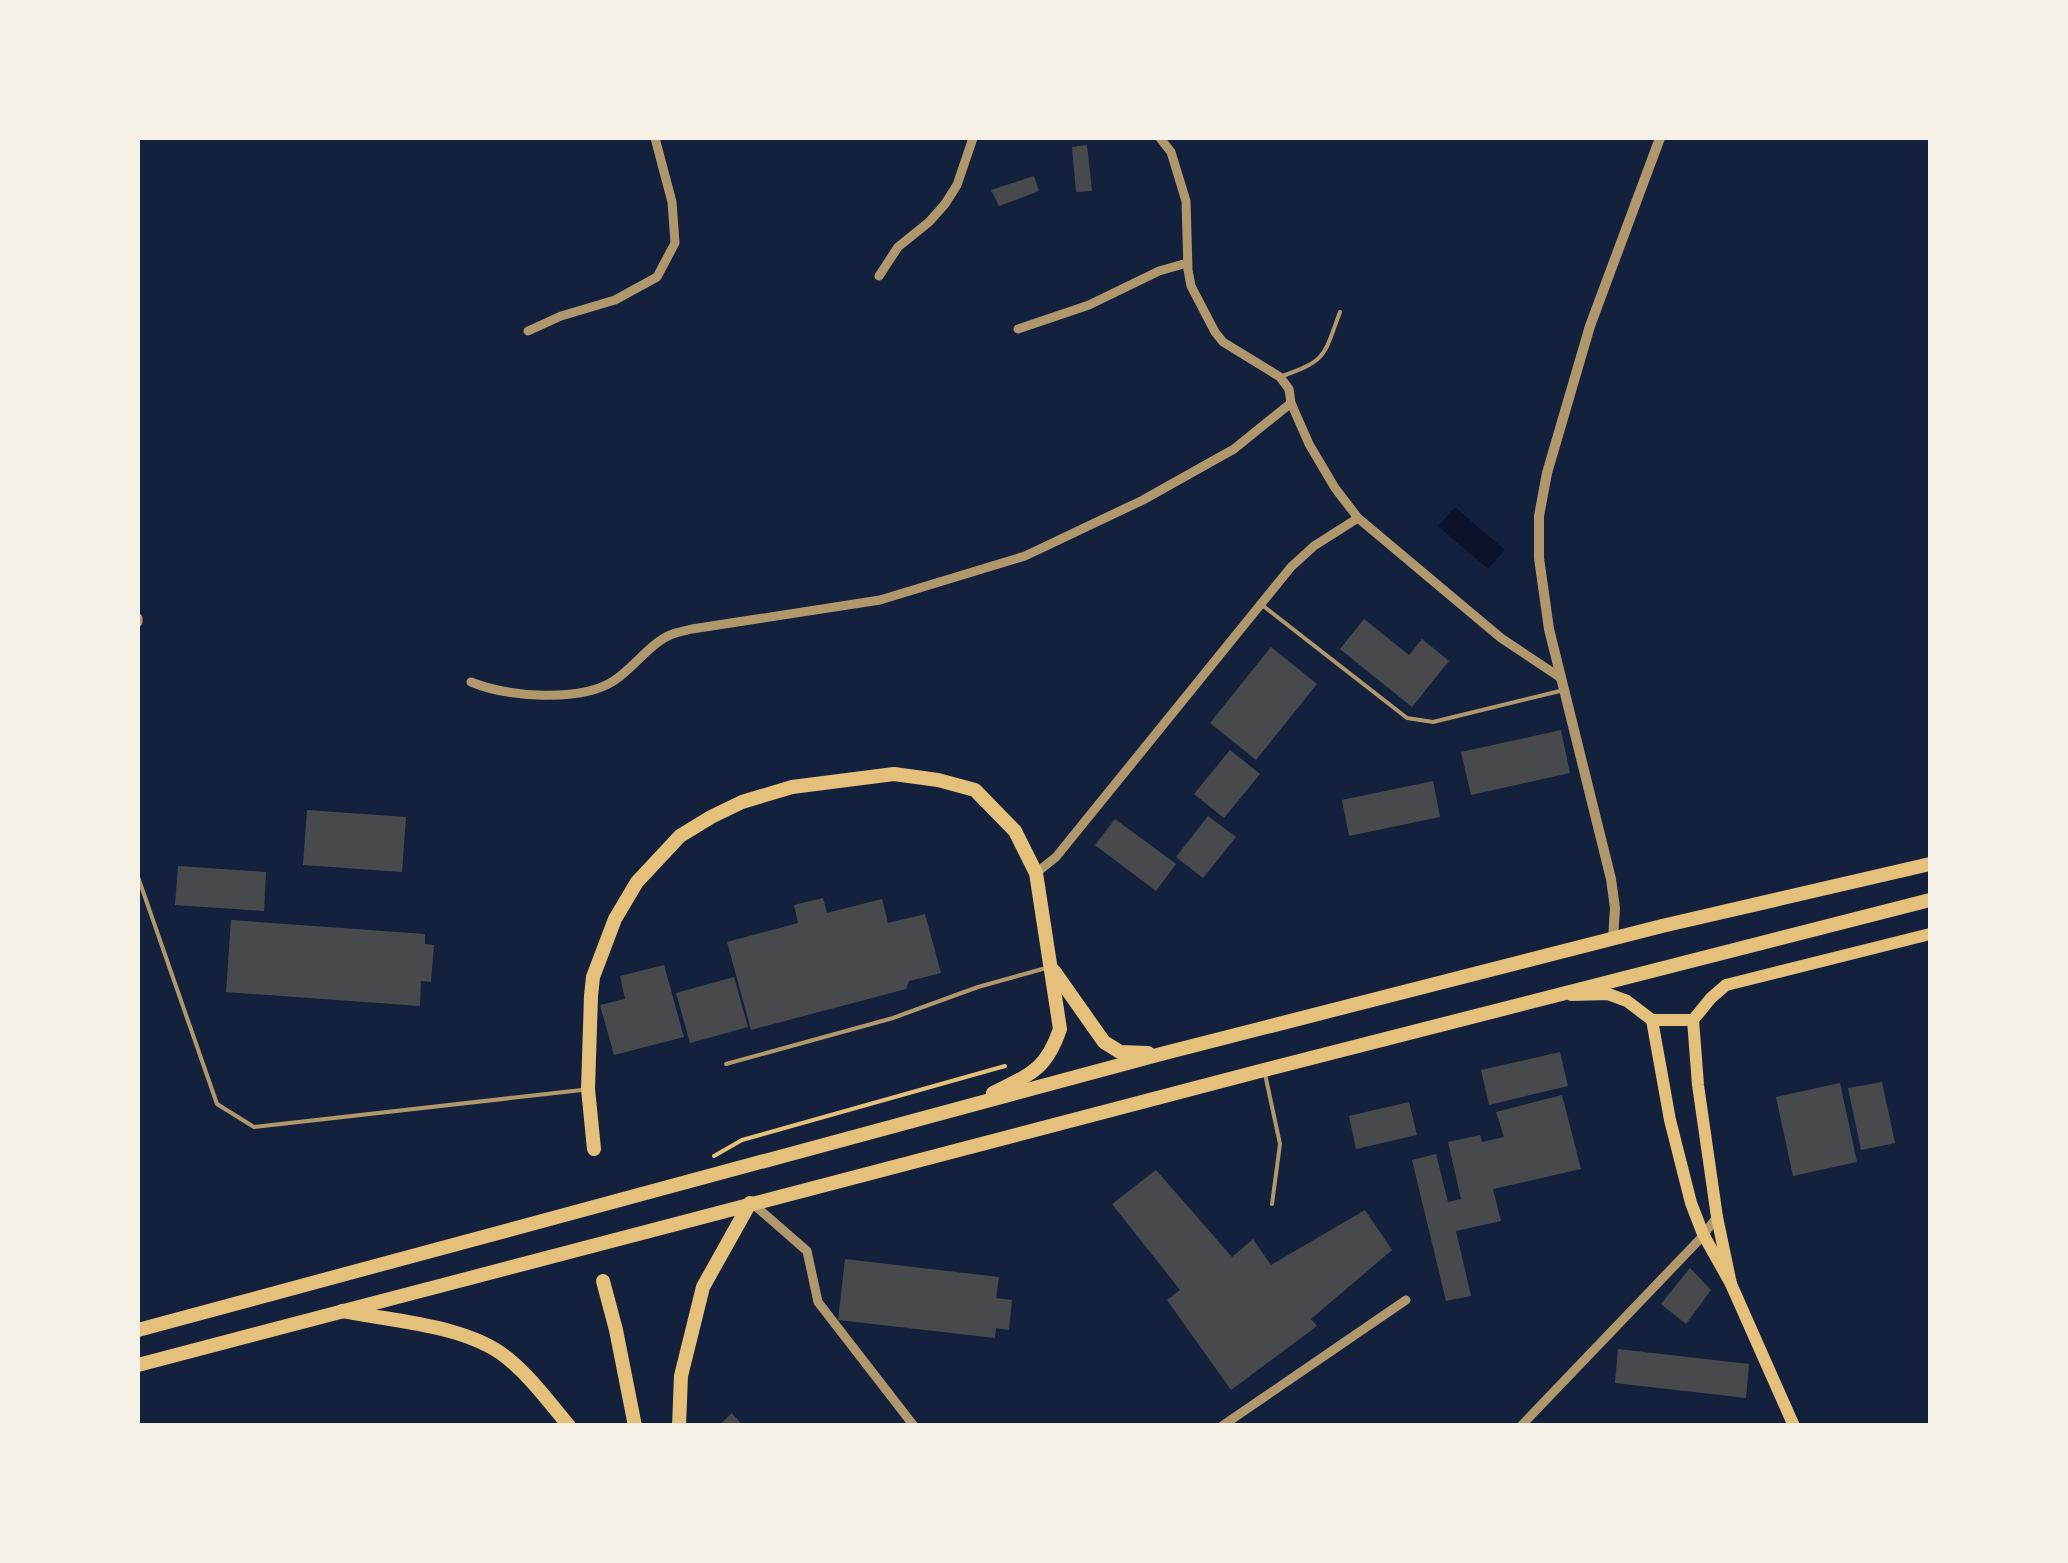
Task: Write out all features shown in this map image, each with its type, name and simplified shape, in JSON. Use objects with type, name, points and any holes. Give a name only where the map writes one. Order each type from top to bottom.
[{"type":"highway","points":[[594,1149],[588,1089],[594,977],[610,930],[637,882],[680,836],[711,816],[758,797],[833,780],[894,774],[974,790],[1015,831],[1036,873],[1060,1029],[1052,1052],[1027,1076],[961,1108]]},
{"type":"highway","points":[[138,1330],[1161,1054],[1613,939],[1930,864]]},
{"type":"highway","points":[[138,1365],[750,1203],[1930,900]]},
{"type":"highway","points":[[1050,967],[1104,1042],[1120,1052],[1161,1054]]},
{"type":"highway","points":[[679,1426],[681,1376],[702,1287],[750,1203]]},
{"type":"highway","points":[[603,1281],[635,1426]]},
{"type":"highway","points":[[339,1311],[444,1330],[476,1340],[504,1355],[569,1426]]},
{"type":"main road","points":[[1731,1284],[1698,1085],[1694,1020],[1726,986],[1930,934]]},
{"type":"main road","points":[[1554,995],[1608,994],[1627,1001],[1652,1020],[1694,1020]]},
{"type":"main road","points":[[1652,1020],[1682,1171],[1703,1234],[1731,1284],[1794,1426]]},
{"type":"street","points":[[528,330],[615,300],[657,277],[675,242],[672,202],[654,138]]},
{"type":"street","points":[[879,276],[898,247],[945,204],[957,185],[973,138]]},
{"type":"street","points":[[1160,138],[1171,152],[1186,201],[1191,286],[1206,318],[1224,342],[1280,376],[1318,458],[1358,518],[1562,684]]},
{"type":"street","points":[[1613,939],[1615,908],[1611,880],[1562,684],[1543,589],[1538,516],[1590,326],[1660,138]]},
{"type":"street","points":[[1018,330],[1089,304],[1159,271],[1188,263]]},
{"type":"street","points":[[471,682],[488,689],[539,696],[585,692],[612,682],[667,635],[880,600],[1026,556],[1144,500],[1234,449],[1292,403]]},
{"type":"street","points":[[1036,873],[1056,858],[1291,567],[1314,546],[1358,518]]},
{"type":"street","points":[[750,1203],[807,1251],[818,1302],[914,1426]]},
{"type":"street","points":[[1521,1426],[1717,1216]]},
{"type":"street","points":[[1222,1426],[1406,1300]]},
{"type":"lane","points":[[1280,376],[1316,363],[1340,312]]},
{"type":"lane","points":[[1262,605],[1407,718],[1433,722],[1562,684]]},
{"type":"lane","points":[[138,877],[217,1104],[254,1127],[588,1089]]},
{"type":"lane","points":[[726,1064],[892,1018],[978,987],[1050,967]]},
{"type":"lane","points":[[1264,1070],[1280,1144],[1272,1204]]},
{"type":"path","points":[[709,1159],[742,1140],[1006,1066]]},
{"type":"water","points":[[1455,507],[1505,550],[1488,569],[1438,526]]},
{"type":"building","points":[[1087,145],[1092,191],[1076,192],[1072,147]]},
{"type":"building","points":[[1034,176],[1039,191],[999,206],[991,190]]},
{"type":"building","points":[[1364,619],[1409,655],[1422,639],[1449,661],[1412,707],[1340,649]]},
{"type":"building","points":[[1271,647],[1317,684],[1256,760],[1210,723]]},
{"type":"building","points":[[1561,730],[1570,773],[1471,795],[1461,752]]},
{"type":"building","points":[[1230,750],[1260,774],[1224,818],[1194,794]]},
{"type":"building","points":[[1433,781],[1440,817],[1349,836],[1342,800]]},
{"type":"building","points":[[307,810],[406,817],[402,872],[303,865]]},
{"type":"building","points":[[1208,816],[1236,837],[1203,878],[1176,857]]},
{"type":"building","points":[[1115,819],[1176,864],[1156,891],[1095,845]]},
{"type":"building","points":[[178,866],[266,872],[264,911],[175,905]]},
{"type":"building","points":[[823,898],[827,913],[882,899],[888,923],[925,914],[941,973],[909,981],[906,989],[751,1030],[727,942],[798,923],[794,905]]},
{"type":"building","points":[[231,920],[425,934],[425,944],[434,945],[431,982],[421,981],[420,1006],[226,992]]},
{"type":"building","points":[[664,965],[684,1037],[614,1055],[600,1005],[625,999],[620,976]]},
{"type":"building","points":[[734,977],[748,1027],[690,1043],[676,993]]},
{"type":"building","points":[[1560,1052],[1568,1086],[1489,1105],[1481,1070]]},
{"type":"building","points":[[1882,1082],[1895,1143],[1861,1150],[1848,1088]]},
{"type":"building","points":[[1840,1083],[1857,1162],[1793,1176],[1776,1097]]},
{"type":"building","points":[[1562,1095],[1581,1169],[1493,1189],[1501,1221],[1456,1231],[1471,1296],[1446,1301],[1412,1160],[1436,1154],[1448,1202],[1461,1199],[1448,1142],[1480,1135],[1482,1142],[1504,1137],[1496,1112]]},
{"type":"building","points":[[1409,1102],[1417,1135],[1356,1149],[1349,1116]]},
{"type":"building","points":[[1156,1170],[1232,1257],[1253,1239],[1271,1265],[1365,1210],[1392,1250],[1311,1319],[1317,1326],[1231,1390],[1167,1300],[1180,1290],[1112,1204]]},
{"type":"building","points":[[845,1259],[999,1277],[996,1298],[1012,1300],[1009,1330],[996,1328],[995,1338],[838,1320]]},
{"type":"building","points":[[1690,1268],[1711,1290],[1686,1324],[1661,1304]]},
{"type":"building","points":[[1618,1349],[1749,1364],[1746,1398],[1615,1383]]},
{"type":"building","points":[[732,1413],[743,1426],[718,1426]]}]
